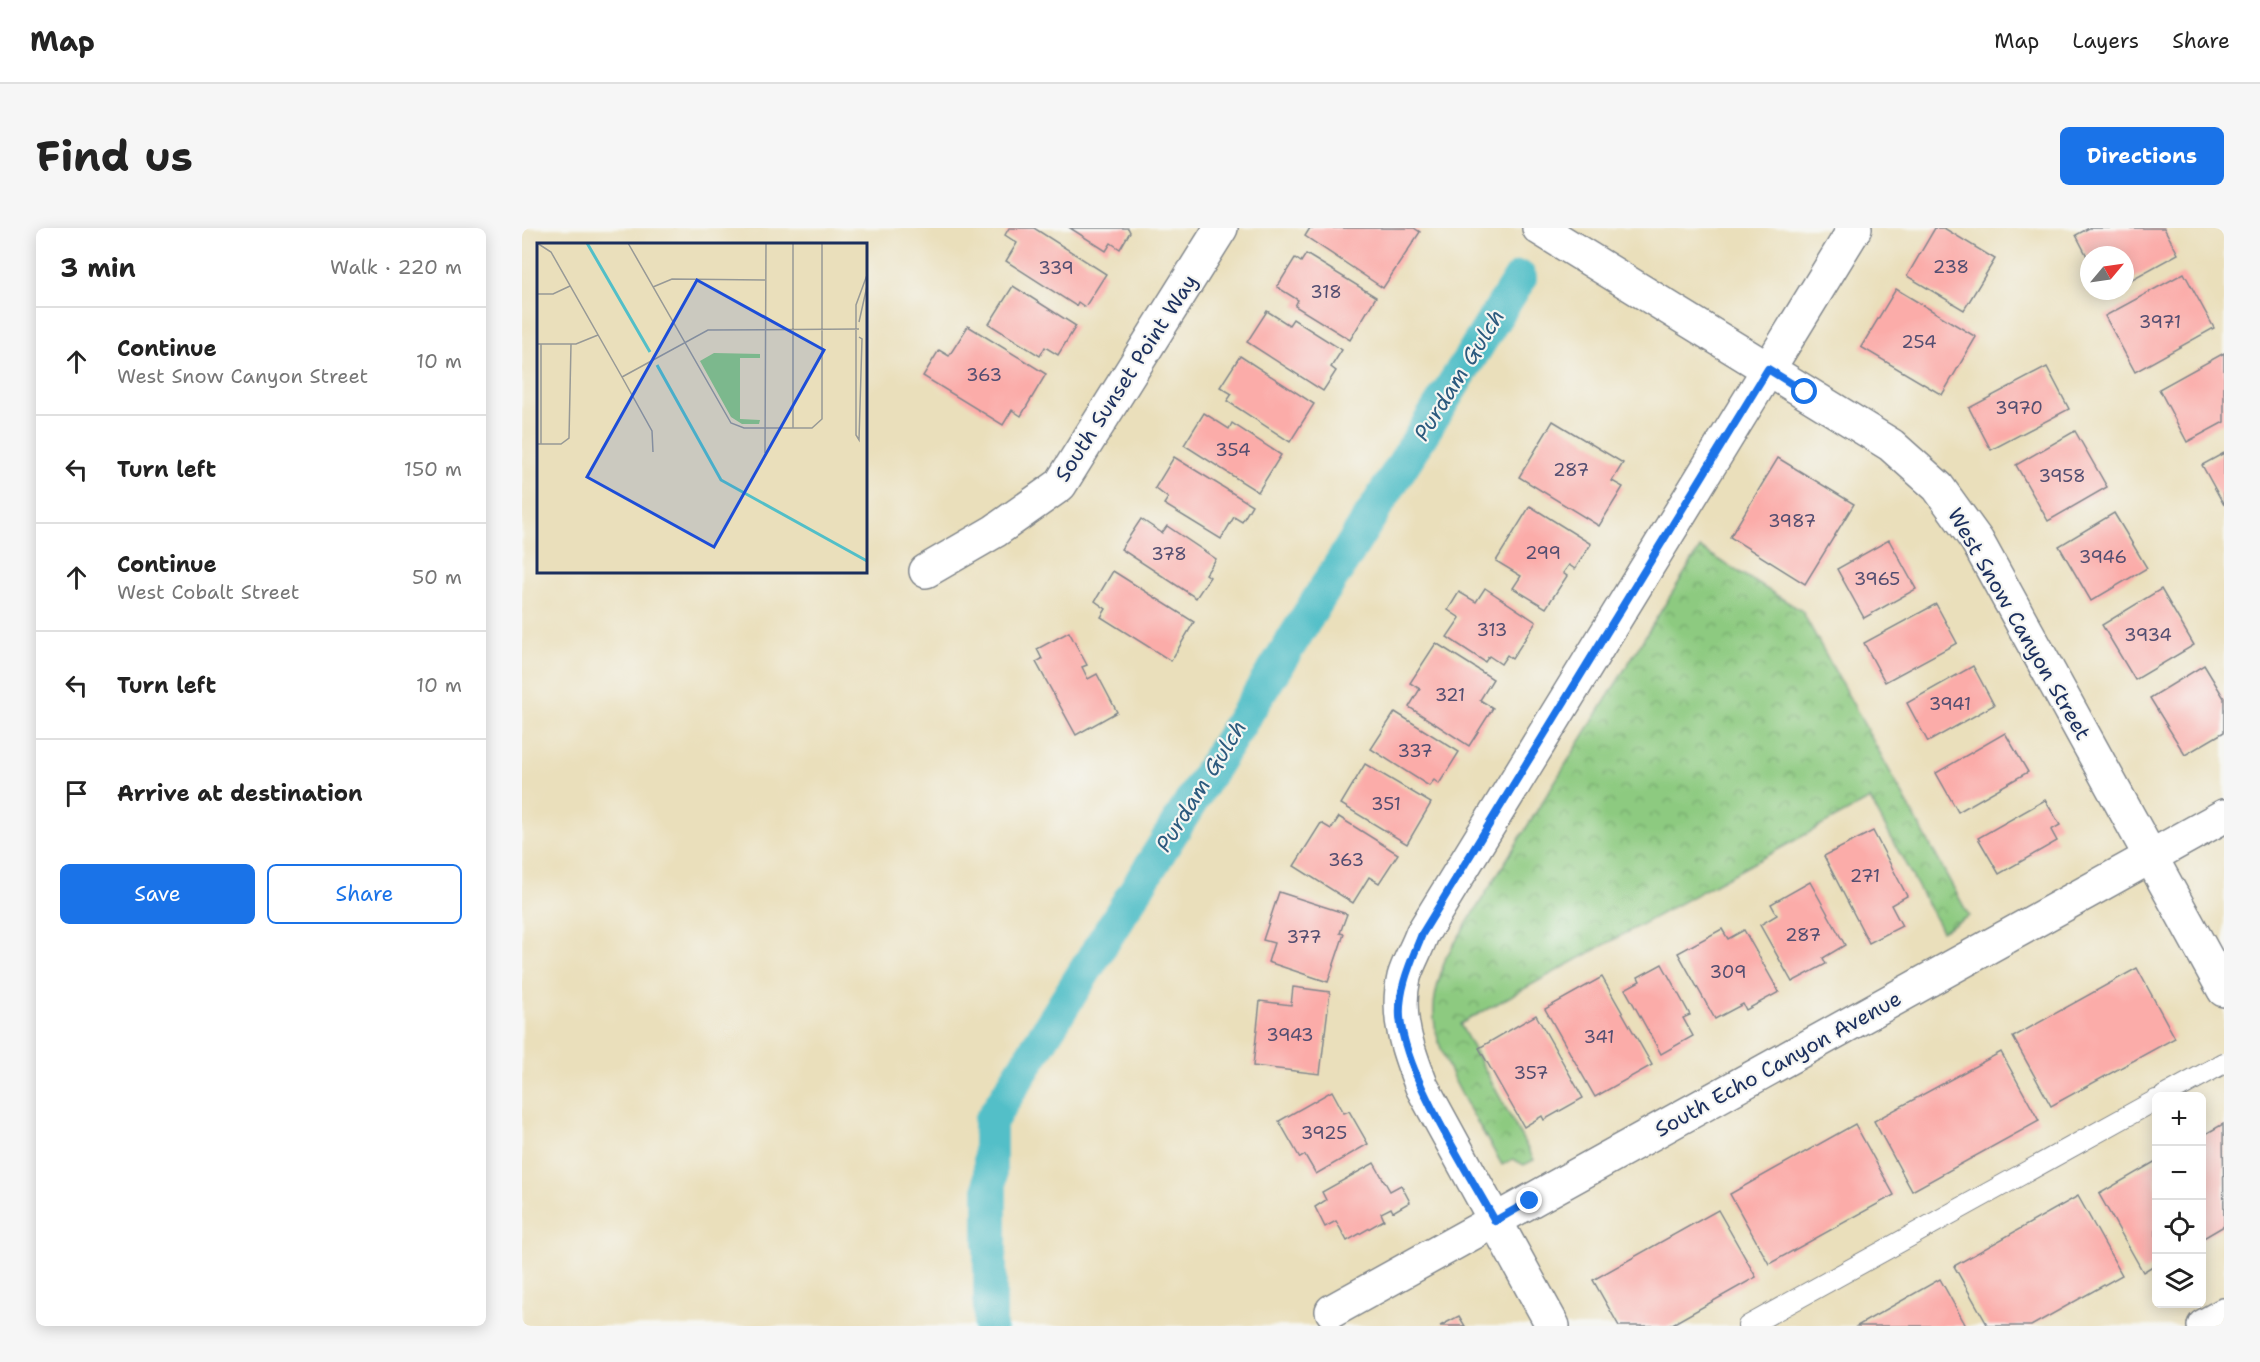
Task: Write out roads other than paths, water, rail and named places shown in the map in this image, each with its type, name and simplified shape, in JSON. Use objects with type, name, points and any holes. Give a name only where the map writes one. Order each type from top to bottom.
[{"type":"street","name":"South Sunset Point Way","points":[[926,571],[995,531],[1060,485],[1221,228]]},
{"type":"street","name":"West Snow Canyon Street","points":[[1539,228],[1891,445],[1938,487],[1977,541],[2224,990]]},
{"type":"street","points":[[1553,1326],[1422,1087],[1409,1053],[1400,1017],[1404,977],[1422,934],[1855,228]]},
{"type":"street","name":"South Echo Canyon Avenue","points":[[1332,1311],[2224,816]]},
{"type":"street","points":[[2204,1326],[2224,1315]]},
{"type":"lane","points":[[2171,1092],[2224,1063]]},
{"type":"lane","points":[[1748,1326],[2152,1103]]},
{"type":"waterway","name":"Purdam Gulch","points":[[990,1326],[990,1122],[1520,278]]}]
